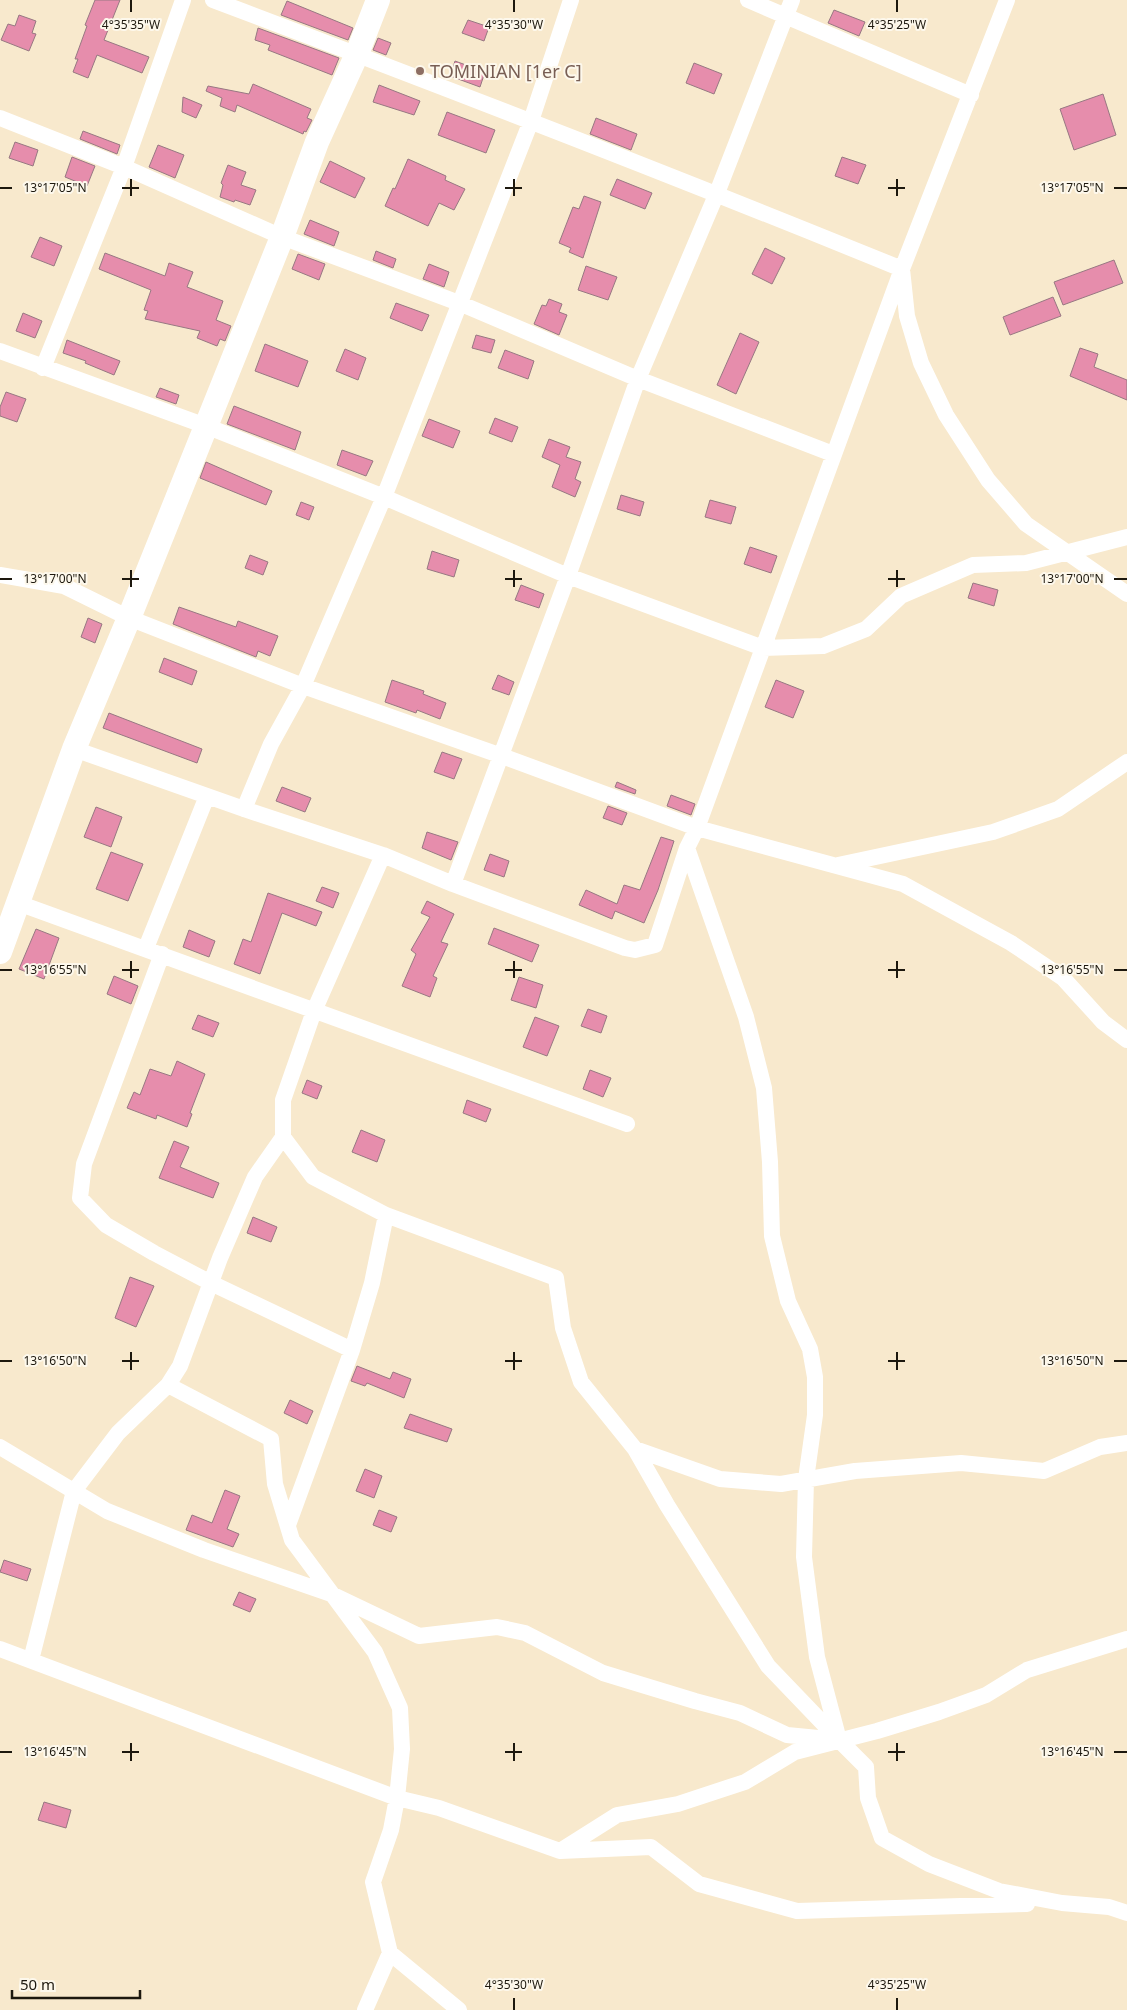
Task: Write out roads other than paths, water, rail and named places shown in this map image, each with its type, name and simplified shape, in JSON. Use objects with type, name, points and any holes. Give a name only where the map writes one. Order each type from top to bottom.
[{"type":"street","points":[[43,368],[124,166],[183,0]]},
{"type":"street","points":[[213,0],[717,193],[902,269]]},
{"type":"street","points":[[0,952],[74,749],[129,618],[282,237],[317,142],[357,54],[378,0]]},
{"type":"street","points":[[244,809],[271,744],[303,686],[384,497],[531,121],[571,0]]},
{"type":"street","points":[[748,0],[971,95]]},
{"type":"street","points":[[453,884],[568,576],[638,379],[717,193],[792,0]]},
{"type":"street","points":[[74,749],[244,809],[383,855],[453,884],[625,948],[634,950],[655,945],[687,848],[697,828],[833,454],[902,269],[1007,0]]},
{"type":"street","points":[[0,118],[124,166],[282,237],[459,303],[638,379],[833,454]]},
{"type":"street","points":[[902,269],[907,316],[921,362],[946,415],[988,480],[1026,524],[1127,594]]},
{"type":"street","points":[[0,351],[206,426],[384,497],[568,576],[763,648],[823,646],[866,629],[901,596],[973,565],[1026,563],[1127,537]]},
{"type":"street","points":[[0,575],[64,586],[129,618],[303,686],[502,756],[697,828],[903,884],[1011,943],[1063,978],[1103,1022],[1127,1040]]},
{"type":"street","points":[[836,865],[1002,829],[1058,809],[1127,762]]},
{"type":"street","points":[[146,948],[207,796]]},
{"type":"street","points":[[687,848],[746,1017],[764,1088],[770,1162],[772,1236],[788,1301],[810,1348],[815,1377],[815,1415],[806,1480],[804,1557],[817,1657],[840,1740]]},
{"type":"street","points":[[31,1660],[74,1491],[118,1433],[168,1385],[180,1366],[211,1283],[255,1177],[283,1137],[283,1100],[314,1011],[383,855]]},
{"type":"street","points":[[18,903],[627,1124]]},
{"type":"street","points":[[162,954],[84,1164],[80,1198],[106,1225],[211,1283],[352,1350]]},
{"type":"street","points":[[283,1137],[313,1177],[386,1215],[556,1278],[563,1328],[581,1382],[634,1448],[768,1666],[866,1767],[868,1798],[882,1838],[928,1864],[999,1891],[1062,1903],[1109,1907],[1127,1913]]},
{"type":"street","points":[[288,1525],[352,1350],[372,1283],[386,1215]]},
{"type":"street","points":[[168,1385],[270,1439],[275,1484],[292,1540],[375,1652],[400,1708],[402,1749],[397,1798],[391,1830],[373,1882],[390,1952],[459,2010]]},
{"type":"street","points":[[634,1448],[720,1479],[781,1484],[855,1471],[961,1463],[1044,1471],[1100,1447],[1127,1443]]},
{"type":"street","points":[[0,1447],[107,1511],[196,1547],[332,1594],[419,1636],[497,1627],[524,1633],[603,1673],[740,1713],[787,1735],[840,1740]]},
{"type":"street","points":[[560,1851],[617,1814],[678,1804],[745,1782],[795,1752],[877,1731],[939,1712],[986,1695],[1027,1670],[1127,1639]]},
{"type":"street","points":[[0,1649],[397,1798],[439,1808],[560,1851],[651,1848],[699,1884],[797,1910],[1062,1903]]},
{"type":"street","points":[[365,2010],[390,1952]]},
{"type":"place","name":"TOMINIAN [1er C]","points":[[420,71]]}]
